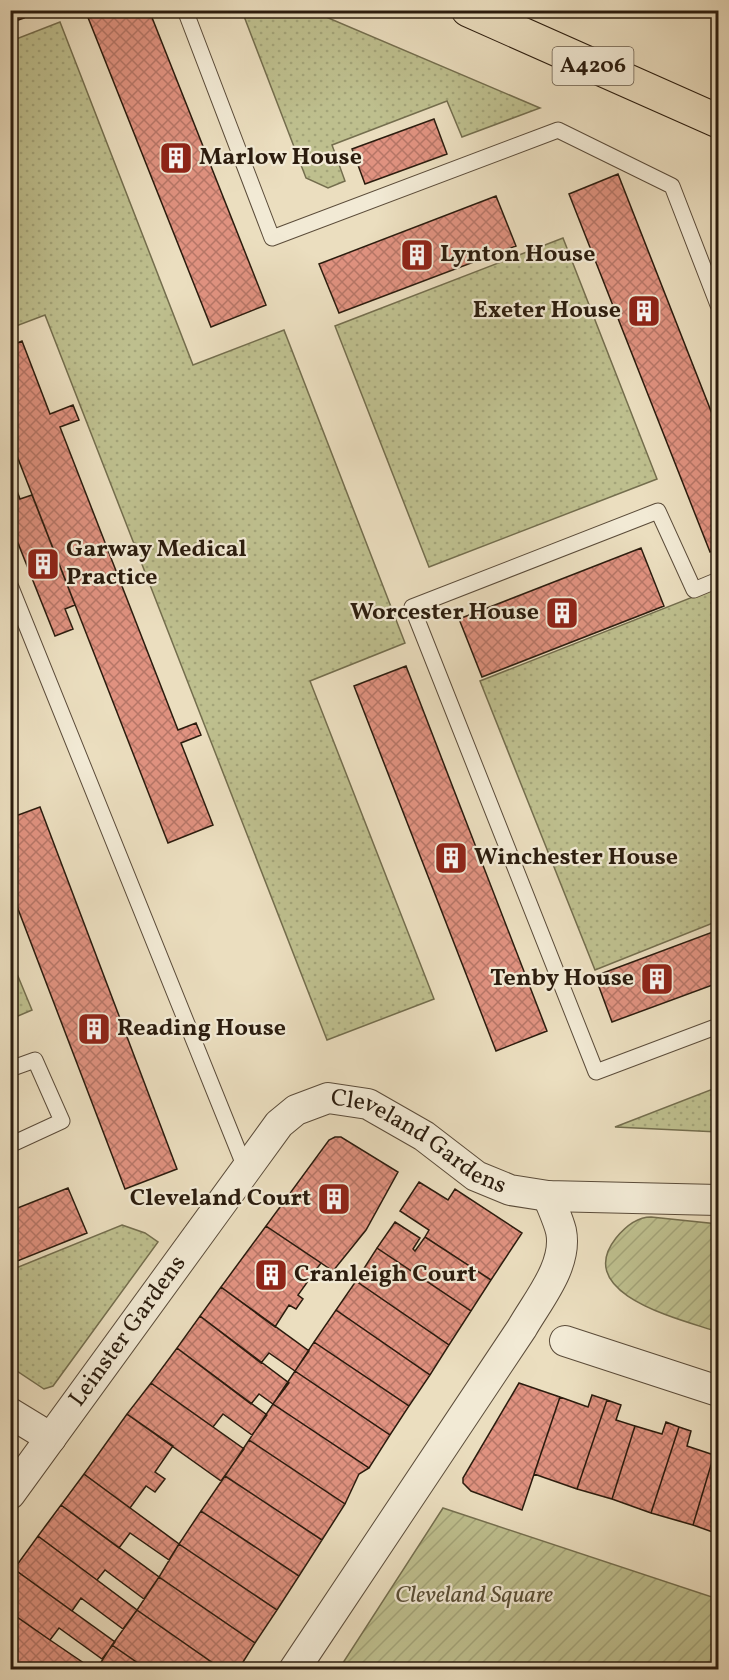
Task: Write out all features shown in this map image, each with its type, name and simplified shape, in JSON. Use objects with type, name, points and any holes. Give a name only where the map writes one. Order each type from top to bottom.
[{"type":"main road","name":"A4206","points":[[468,10],[718,121]]},
{"type":"street","name":"Cleveland Gardens","points":[[246,1170],[279,1124],[296,1110],[328,1098],[368,1104],[424,1136],[476,1176],[510,1190],[548,1196],[718,1200]]},
{"type":"street","name":"Leinster Gardens","points":[[10,1494],[246,1170]]},
{"type":"street","points":[[294,1670],[522,1328],[559,1262],[561,1232],[548,1196]]},
{"type":"street","points":[[565,1341],[718,1391]]},
{"type":"street","points":[[10,1413],[51,1438]]},
{"type":"lane","points":[[184,10],[272,238],[558,130],[672,186],[718,305]]},
{"type":"lane","points":[[718,580],[694,590],[658,511],[412,607],[596,1072],[718,1026]]},
{"type":"lane","points":[[10,585],[246,1170]]},
{"type":"lane","points":[[10,1070],[34,1060],[62,1121],[10,1145]]},
{"type":"green space","points":[[242,11],[312,11],[540,108],[462,137],[447,101],[332,145],[345,181],[328,188],[306,178]]},
{"type":"green space","points":[[60,22],[193,365],[284,330],[405,643],[310,681],[434,999],[327,1040],[45,315],[11,328],[11,41]]},
{"type":"green space","points":[[563,238],[657,479],[429,567],[335,326]]},
{"type":"green space","points":[[718,587],[718,921],[595,970],[480,681]]},
{"type":"green space","points":[[10,957],[32,1010],[11,1019],[10,1019]]},
{"type":"green space","points":[[718,1087],[718,1132],[615,1127]]},
{"type":"green space","points":[[651,1217],[718,1224],[718,1332],[637,1302],[620,1290],[608,1275],[606,1258],[616,1238],[632,1223]]},
{"type":"green space","points":[[122,1225],[145,1233],[158,1242],[53,1386],[44,1389],[11,1367],[11,1270]]},
{"type":"green space","name":"Cleveland Square","points":[[443,1508],[718,1599],[718,1669],[339,1669]]},
{"type":"building","points":[[10,10],[21,10],[24,18],[10,23]]},
{"type":"building","name":"Marlow House","points":[[85,10],[149,10],[266,305],[211,327]]},
{"type":"building","points":[[434,119],[447,154],[365,184],[352,149]]},
{"type":"building","name":"Exeter House","points":[[618,174],[718,429],[718,548],[710,552],[569,194]]},
{"type":"building","name":"Lynton House","points":[[496,196],[516,246],[339,313],[319,264]]},
{"type":"building","points":[[22,341],[50,414],[73,405],[79,420],[60,427],[178,730],[196,723],[201,735],[181,743],[213,825],[168,843],[10,438],[10,346]]},
{"type":"building","name":"Garway Medical Practice","points":[[14,483],[20,499],[32,495],[75,605],[65,609],[73,629],[55,636],[10,523],[10,484]]},
{"type":"building","name":"Worcester House","points":[[641,548],[664,606],[482,677],[459,619]]},
{"type":"building","name":"Winchester House","points":[[406,666],[547,1031],[496,1051],[354,686]]},
{"type":"building","name":"Reading House","points":[[40,807],[177,1169],[125,1189],[10,888],[10,818]]},
{"type":"building","name":"Tenby House","points":[[718,930],[718,983],[612,1022],[595,976]]},
{"type":"building","name":"Cleveland Court","points":[[341,1137],[398,1172],[366,1230],[333,1271],[266,1226],[329,1140]]},
{"type":"building","points":[[419,1182],[448,1200],[455,1189],[522,1233],[491,1280],[425,1237],[429,1230],[400,1211]]},
{"type":"building","points":[[68,1188],[87,1233],[10,1264],[10,1211]]},
{"type":"building","points":[[395,1222],[420,1238],[413,1249],[415,1251],[425,1237],[491,1280],[471,1311],[377,1248]]},
{"type":"building","name":"Cranleigh Court","points":[[266,1226],[321,1263],[298,1295],[303,1299],[296,1309],[289,1305],[275,1327],[221,1287]]},
{"type":"building","points":[[377,1248],[471,1311],[449,1345],[356,1281]]},
{"type":"building","points":[[356,1281],[449,1345],[430,1375],[336,1310]]},
{"type":"building","points":[[221,1287],[309,1351],[295,1371],[269,1353],[261,1363],[200,1316]]},
{"type":"building","points":[[336,1310],[430,1375],[409,1406],[314,1342]]},
{"type":"building","points":[[200,1316],[289,1383],[273,1404],[259,1394],[251,1404],[177,1348]]},
{"type":"building","points":[[314,1342],[409,1406],[390,1435],[295,1371]]},
{"type":"building","points":[[177,1348],[267,1415],[252,1435],[223,1414],[213,1427],[151,1383]]},
{"type":"building","points":[[295,1371],[390,1435],[369,1468],[273,1404]]},
{"type":"building","points":[[151,1383],[244,1449],[221,1481],[127,1414]]},
{"type":"building","points":[[519,1383],[560,1397],[522,1510],[471,1491],[463,1483],[463,1478]]},
{"type":"building","points":[[592,1395],[607,1400],[577,1489],[534,1474],[560,1397],[588,1407]]},
{"type":"building","points":[[607,1400],[621,1405],[616,1420],[635,1426],[612,1499],[577,1489]]},
{"type":"building","points":[[273,1404],[369,1468],[359,1474],[345,1504],[249,1440]]},
{"type":"building","points":[[127,1414],[173,1446],[155,1472],[165,1479],[155,1492],[146,1486],[130,1508],[84,1474]]},
{"type":"building","points":[[666,1422],[679,1427],[651,1513],[612,1499],[635,1426],[662,1434]]},
{"type":"building","points":[[679,1427],[691,1431],[687,1446],[714,1455],[693,1525],[651,1513]]},
{"type":"building","points":[[249,1440],[345,1504],[322,1540],[225,1476]]},
{"type":"building","points":[[714,1455],[718,1457],[718,1534],[693,1525]]},
{"type":"building","points":[[84,1474],[179,1544],[169,1560],[130,1533],[119,1548],[61,1505]]},
{"type":"building","points":[[225,1476],[322,1540],[299,1576],[201,1511]]},
{"type":"building","points":[[61,1505],[159,1577],[144,1599],[105,1570],[97,1580],[38,1536]]},
{"type":"building","points":[[201,1511],[299,1576],[277,1610],[179,1544]]},
{"type":"building","points":[[38,1536],[137,1610],[123,1629],[81,1598],[72,1611],[14,1569]]},
{"type":"building","points":[[179,1544],[277,1610],[255,1643],[159,1577]]},
{"type":"building","points":[[14,1569],[115,1642],[102,1659],[59,1628],[50,1640],[10,1612],[10,1574]]},
{"type":"building","points":[[159,1577],[255,1643],[238,1670],[223,1670],[137,1610]]},
{"type":"building","points":[[137,1610],[223,1670],[148,1670],[112,1645]]},
{"type":"building","points":[[10,1612],[94,1670],[26,1670],[10,1658]]},
{"type":"building","points":[[112,1645],[148,1670],[96,1670]]},
{"type":"building","points":[[10,1658],[25,1669],[10,1670]]},
{"type":"place","name":"Marlow House","points":[[176,158]]},
{"type":"place","name":"Lynton House","points":[[417,255]]},
{"type":"place","name":"Exeter House","points":[[644,311]]},
{"type":"place","name":"Garway Medical Practice","points":[[43,564]]},
{"type":"place","name":"Worcester House","points":[[562,613]]},
{"type":"place","name":"Winchester House","points":[[451,858]]},
{"type":"place","name":"Tenby House","points":[[657,979]]},
{"type":"place","name":"Reading House","points":[[94,1029]]},
{"type":"place","name":"Cleveland Court","points":[[334,1199]]},
{"type":"place","name":"Cranleigh Court","points":[[271,1275]]}]
